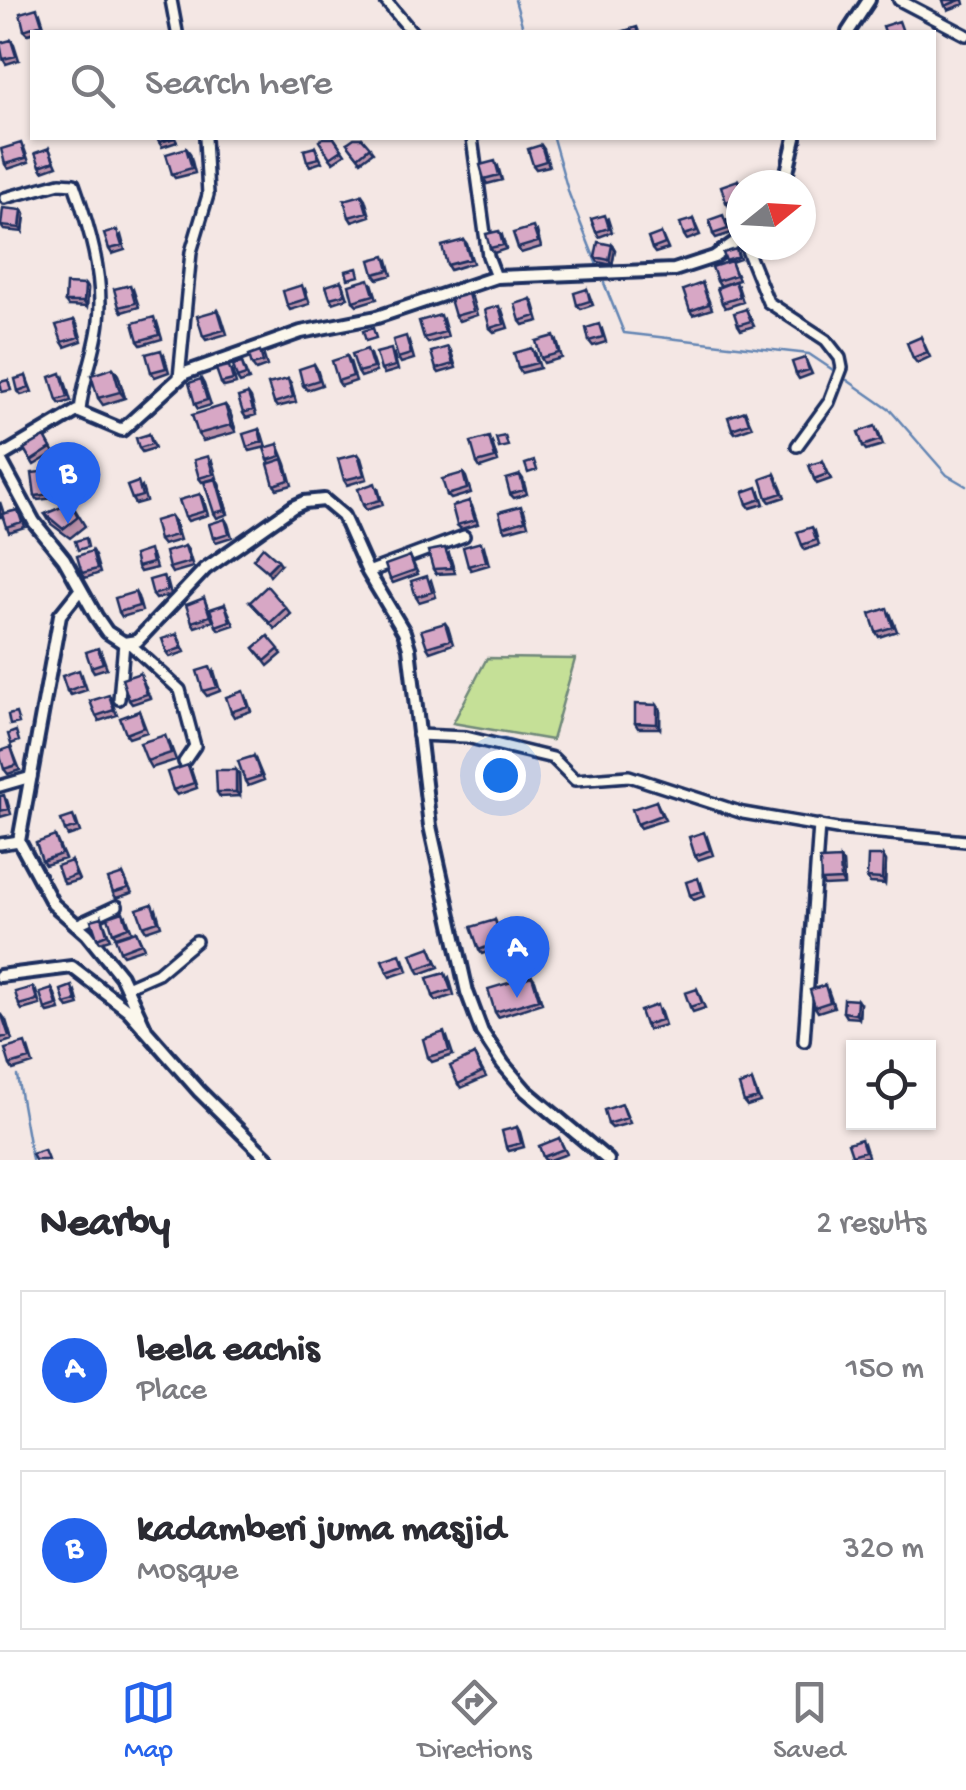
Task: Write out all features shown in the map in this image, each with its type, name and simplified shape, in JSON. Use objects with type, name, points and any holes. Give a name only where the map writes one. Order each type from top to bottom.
[{"type":"street","points":[[170,0],[177,30]]},
{"type":"street","points":[[385,0],[410,30]]},
{"type":"street","points":[[849,30],[869,0]]},
{"type":"street","points":[[899,0],[966,35]]},
{"type":"street","points":[[180,378],[191,252],[208,196],[204,140]]},
{"type":"street","points":[[472,140],[488,256],[496,277]]},
{"type":"street","points":[[788,170],[795,140]]},
{"type":"street","points":[[4,198],[60,183],[74,184],[94,250],[100,308],[80,412]]},
{"type":"street","points":[[80,412],[122,430],[185,373],[301,332],[377,317],[496,277],[674,270],[714,257],[726,249]]},
{"type":"street","points":[[751,260],[768,302],[826,340],[840,358],[842,368],[829,402],[797,446]]},
{"type":"street","points":[[80,412],[0,458],[34,522],[64,559],[107,632],[127,643],[180,690],[195,746],[184,762]]},
{"type":"street","points":[[119,698],[127,643],[223,555],[304,502],[324,500],[332,504],[343,516],[408,648],[430,826],[467,992],[482,1032],[526,1091],[608,1160]]},
{"type":"street","points":[[368,572],[464,536]]},
{"type":"street","points":[[80,590],[60,615],[19,842],[53,904],[121,976],[146,1030]]},
{"type":"street","points":[[418,734],[466,737],[553,758],[575,780],[629,776],[743,812],[819,826],[966,841]]},
{"type":"street","points":[[0,786],[31,777]]},
{"type":"street","points":[[804,1041],[819,826]]},
{"type":"street","points":[[0,844],[19,842]]},
{"type":"street","points":[[76,924],[117,906]]},
{"type":"street","points":[[126,986],[158,973],[196,941]]},
{"type":"street","points":[[0,976],[72,967],[104,989],[146,1030],[198,1091],[269,1160]]},
{"type":"green space","points":[[487,658],[575,659],[552,740],[453,723]]},
{"type":"building","points":[[37,8],[42,24],[24,30],[20,13]]},
{"type":"building","points":[[899,21],[902,30],[884,30],[883,26]]},
{"type":"building","points":[[11,40],[16,56],[3,59],[0,43]]},
{"type":"building","points":[[335,140],[342,150],[330,158],[319,141]]},
{"type":"building","points":[[364,140],[370,147],[358,157],[347,143]]},
{"type":"building","points":[[21,143],[26,158],[5,164],[1,149]]},
{"type":"building","points":[[541,145],[546,161],[533,165],[528,149]]},
{"type":"building","points":[[315,147],[319,158],[307,161],[304,150]]},
{"type":"building","points":[[49,148],[54,161],[40,166],[35,153]]},
{"type":"building","points":[[186,148],[192,168],[172,174],[166,154]]},
{"type":"building","points":[[495,161],[499,175],[484,179],[480,165]]},
{"type":"building","points":[[362,195],[367,212],[349,217],[344,200]]},
{"type":"building","points":[[3,208],[22,210],[20,228],[1,226]]},
{"type":"building","points":[[605,215],[609,228],[596,232],[591,219]]},
{"type":"building","points":[[723,215],[726,230],[713,234],[709,220]]},
{"type":"building","points":[[693,219],[697,231],[684,235],[680,223]]},
{"type":"building","points":[[533,227],[538,242],[518,248],[513,233]]},
{"type":"building","points":[[117,230],[122,246],[109,249],[104,234]]},
{"type":"building","points":[[499,231],[503,245],[490,248],[486,234]]},
{"type":"building","points":[[661,233],[665,244],[652,249],[648,238]]},
{"type":"building","points":[[464,240],[470,259],[447,265],[442,246]]},
{"type":"building","points":[[598,242],[612,245],[609,260],[595,257]]},
{"type":"building","points":[[385,256],[389,270],[374,274],[370,260]]},
{"type":"building","points":[[731,261],[736,275],[717,281],[712,267]]},
{"type":"building","points":[[357,268],[359,276],[348,279],[346,271]]},
{"type":"building","points":[[369,279],[374,295],[353,301],[349,285]]},
{"type":"building","points":[[341,281],[345,294],[330,298],[326,286]]},
{"type":"building","points":[[735,281],[740,297],[722,303],[717,288]]},
{"type":"building","points":[[702,283],[709,304],[690,311],[683,290]]},
{"type":"building","points":[[66,284],[85,285],[84,302],[65,302]]},
{"type":"building","points":[[130,285],[135,303],[119,307],[114,289]]},
{"type":"building","points":[[302,285],[306,299],[287,305],[283,291]]},
{"type":"building","points":[[587,289],[590,301],[577,305],[574,293]]},
{"type":"building","points":[[468,294],[473,311],[455,316],[450,299]]},
{"type":"building","points":[[531,299],[536,316],[520,321],[515,304]]},
{"type":"building","points":[[499,306],[504,324],[490,328],[485,310]]},
{"type":"building","points":[[746,309],[751,321],[738,325],[734,313]]},
{"type":"building","points":[[218,310],[224,330],[203,336],[197,316]]},
{"type":"building","points":[[440,315],[445,332],[424,338],[419,321]]},
{"type":"building","points":[[154,317],[159,335],[138,341],[133,323]]},
{"type":"building","points":[[74,320],[79,337],[62,342],[56,325]]},
{"type":"building","points":[[599,324],[603,337],[589,341],[586,328]]},
{"type":"building","points":[[373,328],[376,338],[366,341],[363,331]]},
{"type":"building","points":[[406,336],[411,354],[398,358],[393,340]]},
{"type":"building","points":[[554,336],[559,353],[541,358],[536,341]]},
{"type":"building","points":[[921,337],[927,352],[913,358],[907,343]]},
{"type":"building","points":[[448,347],[453,364],[436,369],[431,352]]},
{"type":"building","points":[[532,348],[537,363],[518,368],[514,353]]},
{"type":"building","points":[[367,349],[373,368],[358,372],[352,354]]},
{"type":"building","points":[[391,349],[395,366],[381,370],[376,353]]},
{"type":"building","points":[[161,350],[166,368],[151,372],[146,354]]},
{"type":"building","points":[[260,351],[263,362],[252,365],[249,355]]},
{"type":"building","points":[[347,356],[353,376],[338,381],[332,361]]},
{"type":"building","points":[[805,358],[809,370],[796,374],[792,362]]},
{"type":"building","points":[[242,363],[246,375],[237,378],[233,365]]},
{"type":"building","points":[[314,364],[319,380],[303,385],[299,369]]},
{"type":"building","points":[[229,366],[233,380],[221,383],[216,369]]},
{"type":"building","points":[[113,368],[120,392],[98,398],[91,375]]},
{"type":"building","points":[[61,373],[68,397],[57,400],[50,377]]},
{"type":"building","points":[[26,376],[29,387],[18,391],[15,379]]},
{"type":"building","points":[[201,379],[207,400],[195,404],[189,383]]},
{"type":"building","points":[[288,379],[293,397],[274,403],[268,384]]},
{"type":"building","points":[[8,380],[11,390],[2,392],[0,382]]},
{"type":"building","points":[[248,394],[253,410],[243,413],[238,397]]},
{"type":"building","points":[[225,405],[231,425],[198,434],[192,415]]},
{"type":"building","points":[[745,411],[749,423],[732,429],[728,417]]},
{"type":"building","points":[[875,426],[880,440],[863,446],[858,432]]},
{"type":"building","points":[[259,429],[262,442],[247,447],[243,434]]},
{"type":"building","points":[[149,434],[152,444],[139,448],[136,438]]},
{"type":"building","points":[[505,436],[508,446],[499,448],[496,438]]},
{"type":"building","points":[[45,437],[51,448],[31,461],[24,449]]},
{"type":"building","points":[[489,437],[495,458],[477,463],[471,442]]},
{"type":"building","points":[[278,444],[281,456],[268,460],[264,448]]},
{"type":"building","points":[[358,454],[364,475],[344,480],[338,459]]},
{"type":"building","points":[[208,456],[213,474],[199,478],[194,460]]},
{"type":"building","points":[[283,459],[289,480],[274,485],[268,464]]},
{"type":"building","points":[[534,461],[537,470],[528,473],[525,464]]},
{"type":"building","points":[[823,461],[827,474],[814,479],[809,465]]},
{"type":"building","points":[[49,471],[51,494],[35,496],[32,473]]},
{"type":"building","points":[[463,473],[467,489],[447,495],[442,479]]},
{"type":"building","points":[[775,474],[782,493],[767,498],[761,479]]},
{"type":"building","points":[[520,475],[524,490],[510,494],[506,479]]},
{"type":"building","points":[[216,479],[225,510],[214,513],[204,482]]},
{"type":"building","points":[[138,482],[142,496],[132,499],[127,486]]},
{"type":"building","points":[[375,483],[380,500],[363,505],[358,489]]},
{"type":"building","points":[[757,487],[761,499],[747,504],[743,492]]},
{"type":"building","points":[[200,494],[205,511],[185,517],[179,500]]},
{"type":"building","points":[[469,501],[475,520],[457,525],[452,506]]},
{"type":"building","points":[[71,503],[78,517],[63,529],[45,514]]},
{"type":"building","points":[[521,506],[525,520],[503,527],[499,512]]},
{"type":"building","points":[[18,510],[22,522],[6,527],[2,514]]},
{"type":"building","points":[[171,516],[176,535],[159,540],[154,521]]},
{"type":"building","points":[[225,519],[229,533],[213,538],[209,524]]},
{"type":"building","points":[[812,527],[816,540],[802,545],[797,532]]},
{"type":"building","points":[[86,538],[88,547],[78,550],[75,541]]},
{"type":"building","points":[[481,542],[486,561],[468,566],[463,547]]},
{"type":"building","points":[[185,546],[190,562],[169,568],[165,552]]},
{"type":"building","points":[[263,547],[278,560],[267,571],[253,559]]},
{"type":"building","points":[[445,548],[452,568],[433,569],[428,551]]},
{"type":"building","points":[[149,550],[152,563],[137,567],[134,555]]},
{"type":"building","points":[[92,551],[97,569],[82,573],[77,556]]},
{"type":"building","points":[[410,556],[415,570],[390,579],[385,565]]},
{"type":"building","points":[[163,576],[168,590],[153,595],[149,580]]},
{"type":"building","points":[[427,576],[432,592],[416,597],[411,581]]},
{"type":"building","points":[[267,586],[286,608],[270,623],[250,602]]},
{"type":"building","points":[[135,592],[139,606],[119,612],[115,598]]},
{"type":"building","points":[[204,598],[210,616],[192,622],[186,605]]},
{"type":"building","points":[[225,604],[230,621],[216,626],[210,609]]},
{"type":"building","points":[[887,608],[893,627],[876,632],[870,614]]},
{"type":"building","points":[[445,623],[450,640],[427,647],[421,630]]},
{"type":"building","points":[[177,634],[182,648],[167,653],[162,639]]},
{"type":"building","points":[[268,636],[279,649],[265,661],[254,648]]},
{"type":"building","points":[[98,648],[103,663],[91,667],[86,652]]},
{"type":"building","points":[[210,667],[217,687],[203,691],[197,671]]},
{"type":"building","points":[[79,670],[84,685],[67,691],[62,676]]},
{"type":"building","points":[[140,673],[147,694],[129,700],[122,679]]},
{"type":"building","points":[[243,691],[248,706],[231,712],[226,697]]},
{"type":"building","points":[[109,695],[114,710],[96,716],[90,701]]},
{"type":"building","points":[[635,704],[657,705],[657,724],[635,723]]},
{"type":"building","points":[[139,711],[144,727],[126,734],[120,718]]},
{"type":"building","points":[[16,713],[19,723],[10,725],[8,715]]},
{"type":"building","points":[[16,731],[19,741],[11,744],[8,734]]},
{"type":"building","points":[[165,735],[171,753],[147,761],[140,743]]},
{"type":"building","points":[[11,747],[17,765],[4,769],[0,751]]},
{"type":"building","points":[[254,756],[261,776],[245,781],[238,761]]},
{"type":"building","points":[[188,765],[194,783],[173,790],[167,772]]},
{"type":"building","points":[[216,770],[236,770],[236,792],[217,792]]},
{"type":"building","points":[[4,795],[8,809],[0,811],[0,796]]},
{"type":"building","points":[[656,801],[661,815],[637,824],[632,809]]},
{"type":"building","points":[[73,816],[77,827],[65,831],[61,820]]},
{"type":"building","points":[[704,832],[710,850],[695,856],[689,837]]},
{"type":"building","points":[[55,836],[61,854],[42,861],[36,843]]},
{"type":"building","points":[[868,856],[883,856],[882,879],[867,878]]},
{"type":"building","points":[[840,859],[841,880],[821,881],[820,860]]},
{"type":"building","points":[[71,861],[76,875],[62,880],[57,866]]},
{"type":"building","points":[[123,874],[128,888],[113,893],[108,879]]},
{"type":"building","points":[[698,878],[702,891],[690,895],[686,882]]},
{"type":"building","points":[[152,904],[158,921],[143,926],[137,909]]},
{"type":"building","points":[[123,912],[128,927],[113,933],[108,917]]},
{"type":"building","points":[[102,917],[107,934],[97,938],[91,920]]},
{"type":"building","points":[[495,920],[502,941],[479,950],[471,927]]},
{"type":"building","points":[[136,931],[141,943],[120,951],[115,938]]},
{"type":"building","points":[[430,947],[436,962],[417,969],[411,954]]},
{"type":"building","points":[[400,954],[404,966],[387,972],[382,960]]},
{"type":"building","points":[[445,973],[451,990],[433,996],[427,978]]},
{"type":"building","points":[[532,976],[539,999],[495,1012],[488,989]]},
{"type":"building","points":[[825,985],[830,1002],[815,1007],[810,990]]},
{"type":"building","points":[[72,986],[76,1001],[65,1004],[61,990]]},
{"type":"building","points":[[33,987],[37,1000],[19,1005],[15,992]]},
{"type":"building","points":[[52,989],[57,1005],[45,1009],[40,993]]},
{"type":"building","points":[[697,989],[702,1003],[690,1007],[685,993]]},
{"type":"building","points":[[844,999],[857,1000],[856,1014],[843,1012]]},
{"type":"building","points":[[657,1005],[661,1020],[645,1025],[640,1011]]},
{"type":"building","points":[[0,1016],[9,1036],[0,1038]]},
{"type":"building","points":[[444,1032],[449,1051],[428,1057],[423,1039]]},
{"type":"building","points":[[25,1043],[30,1059],[10,1065],[5,1049]]},
{"type":"building","points":[[474,1055],[482,1072],[458,1084],[450,1066]]},
{"type":"building","points":[[752,1081],[757,1098],[744,1102],[739,1085]]},
{"type":"building","points":[[622,1104],[627,1118],[608,1124],[604,1110]]},
{"type":"building","points":[[517,1127],[521,1143],[506,1147],[502,1131]]},
{"type":"building","points":[[559,1138],[564,1149],[543,1157],[539,1146]]},
{"type":"building","points":[[861,1139],[865,1151],[852,1155],[848,1143]]},
{"type":"building","points":[[44,1150],[48,1160],[35,1160],[32,1154]]},
{"type":"waterway","points":[[515,0],[523,30]]},
{"type":"waterway","points":[[554,140],[569,194],[597,265]]},
{"type":"waterway","points":[[604,283],[624,333],[809,354],[833,370]]},
{"type":"waterway","points":[[847,380],[890,410],[947,475],[966,486]]},
{"type":"waterway","points":[[17,1076],[32,1160]]},
{"type":"place","name":"kadamberi juma masjid","points":[[68,524]]},
{"type":"place","name":"leela eachis","points":[[517,998]]}]
